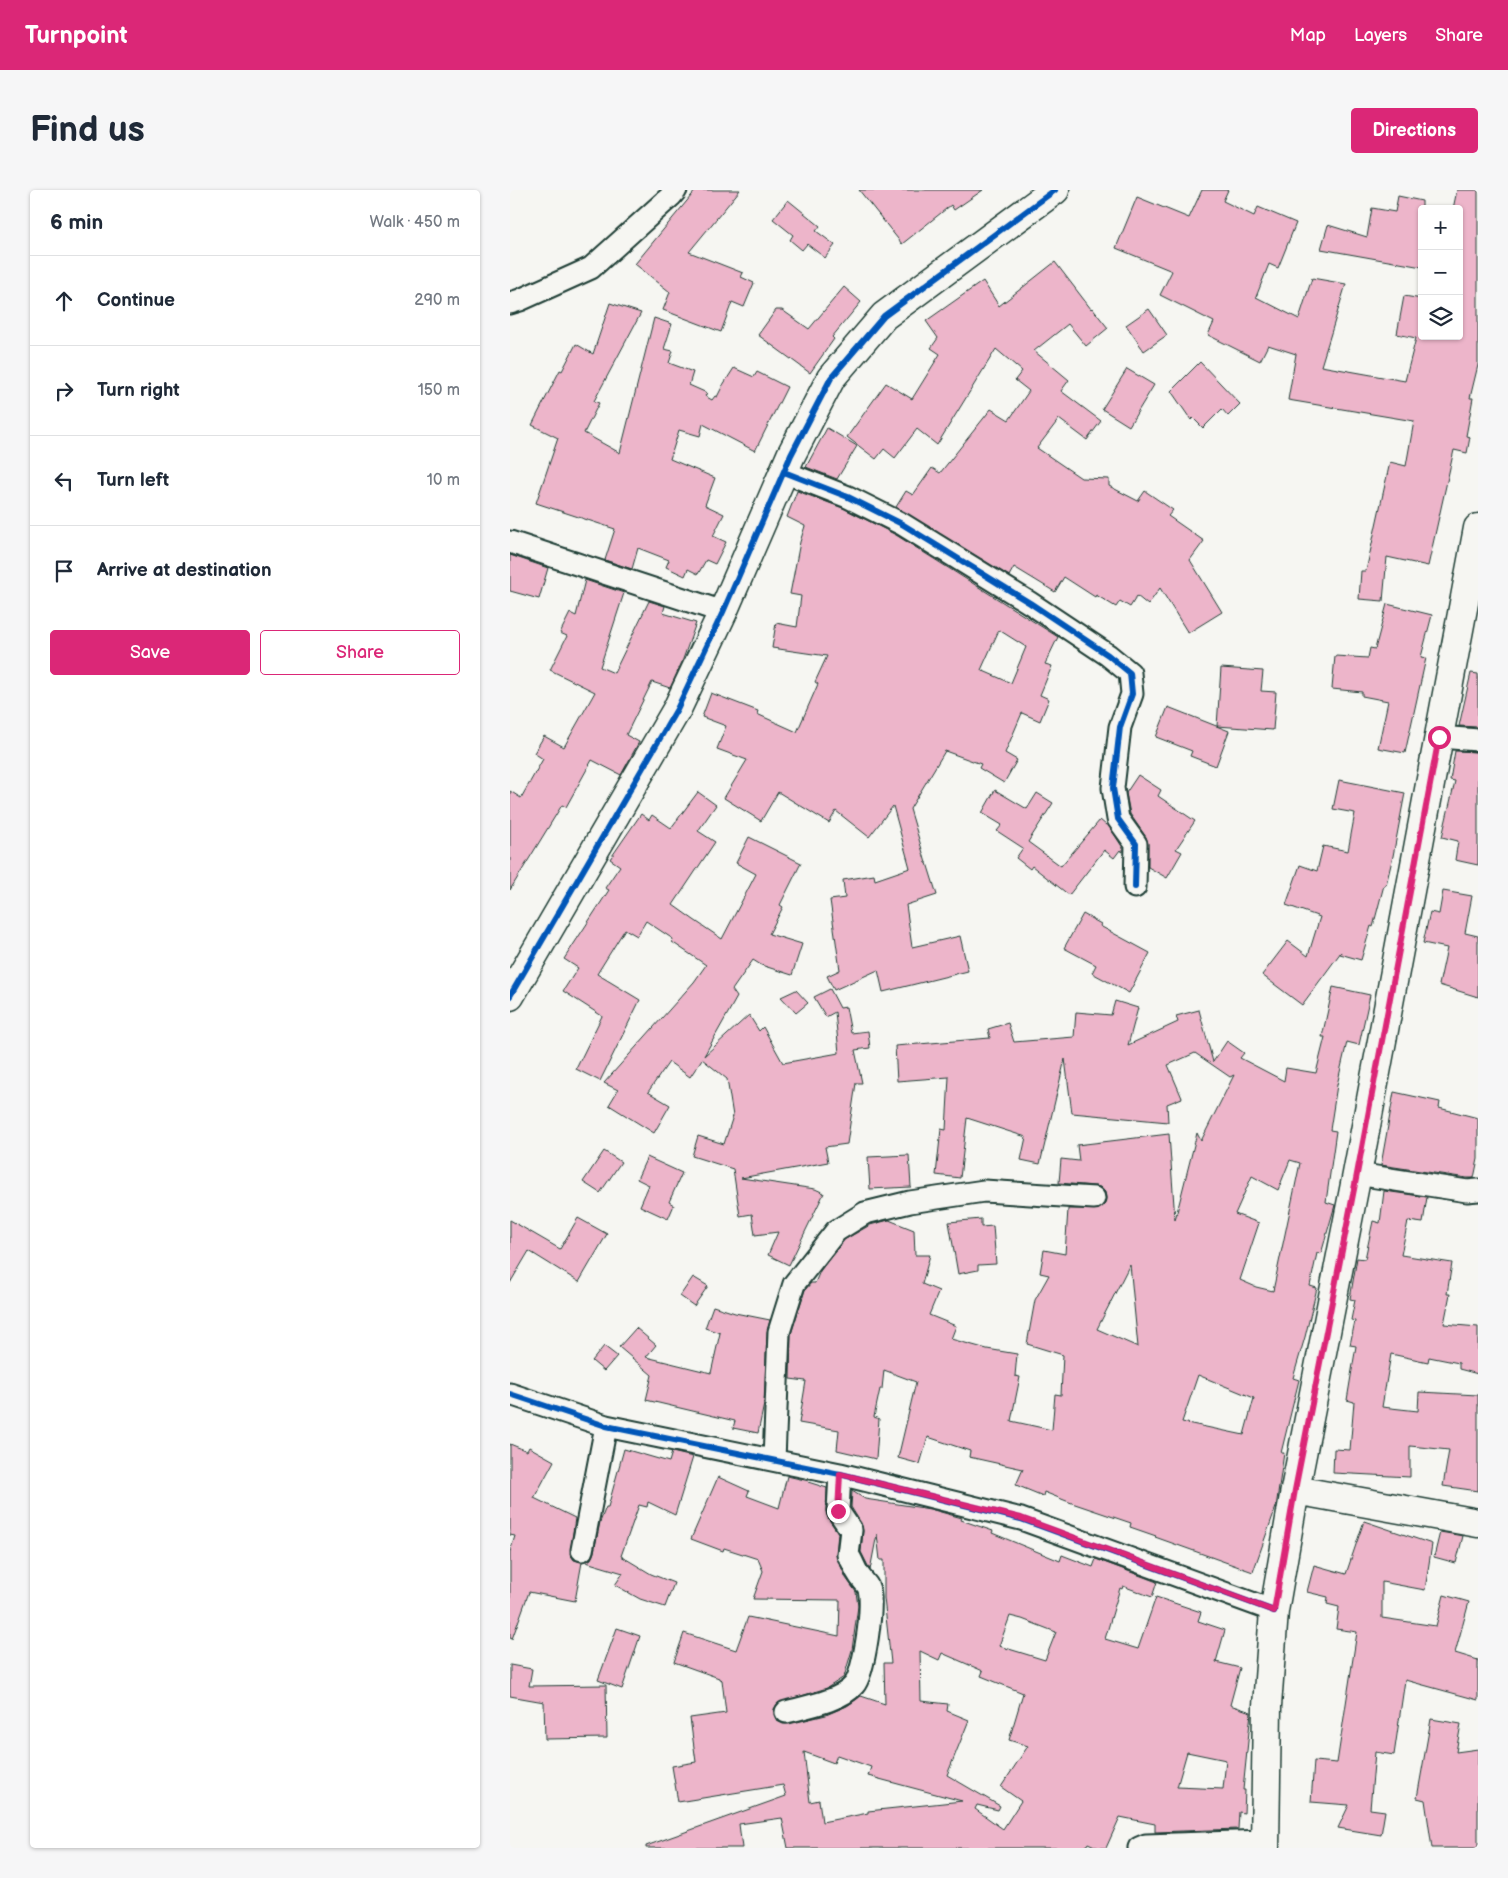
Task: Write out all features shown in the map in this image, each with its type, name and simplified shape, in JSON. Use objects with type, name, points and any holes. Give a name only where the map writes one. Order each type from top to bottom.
[{"type":"main road","points":[[510,996],[677,709],[723,612],[791,455],[831,378],[884,316],[1055,190]]},
{"type":"main road","points":[[1265,1845],[1267,1706],[1274,1611],[1295,1490],[1357,1174],[1478,528]]},
{"type":"main road","points":[[1295,1490],[1478,1523]]},
{"type":"street","points":[[510,303],[591,268],[676,190]]},
{"type":"street","points":[[784,472],[848,496],[902,524],[1062,624],[1108,655],[1130,673],[1132,694],[1120,727],[1113,788],[1118,819],[1136,844],[1135,887]]},
{"type":"street","points":[[510,542],[723,612]]},
{"type":"street","points":[[1439,737],[1478,740]]},
{"type":"street","points":[[1357,1174],[1467,1191],[1478,1190]]},
{"type":"street","points":[[774,1460],[779,1332],[794,1284],[836,1231],[864,1213],[910,1202],[984,1191],[1094,1198]]},
{"type":"street","points":[[510,1394],[606,1426],[840,1474],[1021,1518],[1274,1611]]},
{"type":"street","points":[[582,1550],[606,1426]]},
{"type":"street","points":[[786,1712],[840,1695],[855,1685],[862,1665],[871,1613],[869,1588],[858,1574],[853,1560],[848,1555],[851,1530],[838,1511],[840,1474]]},
{"type":"street","points":[[1139,1848],[1146,1846],[1265,1845]]},
{"type":"building","points":[[696,190],[740,190],[689,252],[743,273],[741,277],[754,283],[744,307],[732,302],[721,332],[663,310],[670,292],[635,264]]},
{"type":"building","points":[[859,190],[983,190],[954,210],[951,205],[902,244]]},
{"type":"building","points":[[1202,190],[1228,190],[1223,201],[1254,216],[1258,207],[1296,223],[1278,268],[1269,264],[1256,297],[1299,319],[1312,278],[1346,284],[1321,366],[1405,381],[1416,338],[1397,334],[1404,296],[1418,298],[1418,340],[1463,340],[1463,205],[1454,205],[1457,190],[1478,190],[1478,365],[1470,398],[1473,398],[1466,436],[1470,437],[1467,453],[1454,450],[1428,566],[1387,557],[1383,601],[1359,599],[1361,571],[1366,571],[1390,462],[1406,466],[1414,421],[1288,400],[1296,354],[1268,345],[1260,361],[1208,335],[1214,322],[1160,295],[1172,271],[1116,248],[1137,197],[1189,218]]},
{"type":"building","points":[[1398,196],[1422,201],[1422,205],[1418,205],[1418,266],[1321,249],[1328,225],[1367,237],[1372,208],[1395,212]]},
{"type":"building","points":[[788,200],[820,226],[816,231],[835,245],[825,258],[807,244],[802,250],[790,240],[793,235],[773,219]]},
{"type":"building","points":[[1055,262],[1108,328],[1086,346],[1068,324],[1034,351],[1069,380],[1061,391],[1101,421],[1087,440],[1059,419],[1037,448],[1081,478],[1109,479],[1109,486],[1138,501],[1145,491],[1173,510],[1168,516],[1204,541],[1190,560],[1222,612],[1188,633],[1160,588],[1148,605],[1137,596],[1130,607],[1120,601],[1116,607],[1096,595],[1095,597],[1064,577],[1055,592],[1014,567],[1009,576],[896,507],[906,491],[913,495],[932,468],[940,473],[991,409],[1009,420],[1029,391],[1015,380],[1022,371],[996,349],[937,445],[917,429],[895,458],[884,449],[876,459],[847,437],[886,383],[912,399],[940,354],[931,348],[938,338],[926,321],[983,281],[999,306]]},
{"type":"building","points":[[844,287],[861,302],[832,337],[834,339],[810,373],[758,335],[776,310],[782,310],[809,329]]},
{"type":"building","points":[[610,303],[641,313],[594,401],[599,403],[584,433],[620,453],[654,318],[672,324],[664,349],[673,351],[669,363],[693,372],[689,385],[707,393],[705,396],[712,400],[715,396],[717,397],[734,368],[754,377],[757,372],[787,387],[755,451],[703,424],[700,436],[679,430],[670,459],[715,478],[705,505],[724,514],[713,536],[726,542],[715,564],[706,560],[698,574],[688,569],[685,576],[666,567],[669,560],[638,548],[632,569],[605,560],[615,529],[536,503],[558,438],[532,425],[560,370],[562,371],[576,344],[593,354]]},
{"type":"building","points":[[1149,309],[1167,335],[1144,351],[1126,325]]},
{"type":"building","points":[[1200,362],[1240,404],[1228,416],[1222,409],[1203,428],[1193,418],[1191,420],[1171,391]]},
{"type":"building","points":[[1127,369],[1154,385],[1129,426],[1102,409]]},
{"type":"building","points":[[827,428],[857,446],[837,479],[806,467]]},
{"type":"building","points":[[797,491],[843,508],[896,535],[1058,637],[1045,664],[1052,666],[1040,695],[1049,699],[1040,721],[1022,713],[1005,753],[1017,760],[1004,783],[979,768],[981,764],[945,751],[910,809],[937,895],[906,905],[912,947],[960,936],[968,971],[883,992],[878,970],[834,990],[827,976],[840,970],[830,900],[845,898],[843,880],[874,875],[875,880],[910,868],[893,806],[869,837],[836,811],[829,823],[778,792],[761,821],[724,798],[747,760],[717,749],[726,726],[702,717],[711,693],[758,711],[757,714],[797,732],[818,684],[815,682],[827,656],[772,648],[776,623],[797,627],[801,596],[790,594],[805,526],[787,517]],"holes":[[[999,630],[1026,647],[1011,683],[981,670]]]},
{"type":"building","points":[[510,555],[548,568],[539,599],[510,591]]},
{"type":"building","points":[[585,580],[624,593],[600,667],[614,673],[649,601],[665,606],[663,613],[696,623],[670,688],[652,682],[626,735],[639,742],[621,775],[592,760],[566,807],[562,805],[510,890],[510,791],[521,798],[543,759],[534,753],[544,736],[564,747],[595,692],[550,670],[567,636],[560,633],[570,613],[576,616]]},
{"type":"building","points":[[1387,604],[1432,615],[1421,657],[1426,658],[1405,753],[1378,748],[1388,701],[1362,696],[1362,692],[1332,689],[1335,656],[1368,658],[1370,648],[1375,649]]},
{"type":"building","points":[[1221,668],[1263,671],[1261,691],[1276,692],[1273,730],[1217,726]]},
{"type":"building","points":[[1471,673],[1478,674],[1478,727],[1459,726]]},
{"type":"building","points":[[1168,707],[1229,731],[1216,766],[1190,756],[1192,751],[1156,737]]},
{"type":"building","points":[[1455,751],[1478,752],[1478,865],[1455,860],[1458,841],[1442,837],[1455,781],[1450,780]]},
{"type":"building","points":[[1138,775],[1161,790],[1158,796],[1195,821],[1176,849],[1182,852],[1167,878],[1148,867],[1148,844],[1146,837],[1130,814],[1126,793]]},
{"type":"building","points":[[1339,780],[1405,793],[1386,885],[1384,885],[1373,927],[1371,926],[1361,960],[1340,954],[1341,952],[1302,1005],[1262,975],[1288,941],[1308,956],[1320,917],[1286,905],[1300,865],[1317,871],[1323,846],[1348,851],[1355,813],[1333,809]]},
{"type":"building","points":[[995,790],[1027,809],[1037,793],[1053,803],[1028,842],[1061,866],[1100,820],[1106,825],[1107,823],[1123,848],[1123,852],[1120,850],[1114,858],[1104,850],[1069,895],[1032,866],[1030,869],[1016,858],[1023,848],[997,831],[1002,825],[982,813]]},
{"type":"building","points":[[698,792],[716,805],[698,831],[715,842],[673,905],[694,920],[722,939],[756,874],[736,863],[749,837],[801,863],[780,905],[783,907],[769,934],[802,944],[792,975],[761,965],[753,960],[732,990],[737,997],[704,1056],[749,1015],[759,1031],[763,1027],[783,1063],[839,1053],[835,1012],[826,1017],[814,997],[830,989],[840,1008],[846,1007],[851,1033],[868,1031],[870,1048],[855,1050],[862,1083],[856,1083],[847,1144],[825,1147],[828,1162],[741,1178],[815,1189],[824,1193],[789,1265],[768,1255],[778,1232],[755,1235],[752,1214],[740,1216],[733,1169],[692,1156],[698,1136],[724,1144],[733,1116],[727,1079],[702,1059],[690,1077],[669,1062],[648,1092],[670,1105],[654,1133],[609,1105],[618,1090],[604,1083],[694,982],[706,965],[672,942],[673,939],[646,921],[637,936],[625,929],[597,974],[640,1000],[600,1081],[576,1069],[602,1016],[563,991],[578,968],[564,959],[609,890],[605,888],[620,866],[610,859],[641,814],[649,820],[652,815],[671,828]]},
{"type":"building","points":[[1443,891],[1472,896],[1465,933],[1478,936],[1478,997],[1439,985],[1447,948],[1423,943],[1430,912],[1439,914]]},
{"type":"building","points":[[1083,914],[1101,924],[1100,926],[1150,953],[1129,993],[1092,973],[1096,965],[1064,948]]},
{"type":"building","points":[[1333,987],[1370,995],[1359,1045],[1347,1042],[1337,1085],[1330,1130],[1336,1131],[1326,1202],[1335,1205],[1321,1254],[1317,1253],[1310,1286],[1317,1288],[1293,1378],[1299,1380],[1281,1453],[1284,1453],[1276,1507],[1253,1572],[1130,1527],[1131,1523],[1044,1492],[1043,1496],[1016,1485],[1023,1469],[969,1457],[970,1451],[928,1437],[920,1464],[898,1458],[916,1382],[884,1370],[882,1389],[880,1389],[874,1417],[879,1419],[876,1459],[837,1450],[839,1430],[799,1423],[806,1381],[790,1379],[791,1334],[805,1290],[811,1283],[815,1283],[820,1271],[844,1240],[870,1225],[889,1220],[914,1230],[915,1255],[930,1255],[922,1284],[939,1291],[929,1315],[956,1326],[951,1339],[987,1349],[1017,1354],[1015,1376],[1020,1377],[1011,1421],[1052,1430],[1055,1394],[1061,1395],[1063,1355],[1027,1344],[1035,1300],[1049,1275],[1040,1273],[1044,1250],[1065,1254],[1068,1209],[1099,1209],[1105,1204],[1106,1198],[1105,1192],[1100,1187],[1059,1183],[1061,1159],[1079,1161],[1077,1145],[1169,1134],[1175,1220],[1197,1133],[1201,1141],[1234,1075],[1230,1077],[1195,1053],[1168,1065],[1182,1098],[1167,1104],[1168,1122],[1072,1113],[1065,1059],[1040,1164],[1021,1160],[1026,1137],[967,1118],[960,1178],[936,1175],[941,1129],[946,1130],[949,1077],[897,1081],[895,1046],[990,1038],[988,1029],[1008,1023],[1014,1042],[1074,1037],[1076,1012],[1111,1015],[1115,1001],[1138,1008],[1128,1045],[1178,1022],[1176,1016],[1199,1010],[1213,1062],[1227,1041],[1244,1053],[1240,1058],[1284,1081],[1286,1068],[1316,1073],[1325,1037],[1322,1037]],"holes":[[[1290,1160],[1300,1163],[1273,1291],[1256,1287],[1240,1280],[1259,1223],[1235,1214],[1252,1176],[1278,1190]],[[1130,1264],[1138,1347],[1097,1329]],[[1198,1375],[1254,1398],[1244,1435],[1182,1422]]]},
{"type":"building","points":[[796,990],[808,1003],[796,1013],[781,997]]},
{"type":"building","points":[[1394,1092],[1440,1102],[1439,1108],[1478,1118],[1478,1159],[1474,1178],[1381,1165]]},
{"type":"building","points":[[604,1151],[621,1162],[600,1193],[583,1182]]},
{"type":"building","points":[[909,1155],[911,1187],[870,1189],[868,1157]]},
{"type":"building","points":[[647,1157],[682,1173],[669,1202],[674,1205],[668,1219],[640,1206],[649,1185],[637,1179]]},
{"type":"building","points":[[1384,1191],[1427,1197],[1423,1223],[1408,1221],[1401,1255],[1452,1263],[1447,1294],[1450,1294],[1444,1324],[1478,1327],[1478,1374],[1459,1369],[1459,1363],[1429,1357],[1428,1362],[1391,1354],[1382,1407],[1418,1411],[1419,1392],[1478,1395],[1478,1491],[1443,1486],[1449,1450],[1410,1446],[1410,1477],[1333,1473],[1334,1449],[1350,1450],[1354,1402],[1347,1400],[1356,1346],[1350,1345],[1355,1321],[1351,1320],[1355,1300],[1350,1299],[1357,1258],[1365,1259],[1373,1221],[1380,1223]]},
{"type":"building","points":[[578,1218],[607,1234],[579,1282],[529,1251],[510,1283],[510,1220],[560,1249]]},
{"type":"building","points":[[981,1219],[981,1227],[993,1226],[996,1264],[978,1265],[978,1270],[958,1274],[949,1222]]},
{"type":"building","points":[[693,1277],[708,1286],[694,1306],[680,1296]]},
{"type":"building","points":[[713,1306],[735,1313],[770,1320],[767,1332],[764,1404],[758,1433],[733,1428],[735,1421],[646,1400],[652,1375],[619,1347],[636,1328],[656,1345],[646,1357],[711,1373],[720,1333],[705,1328]]},
{"type":"building","points":[[604,1346],[617,1356],[604,1371],[592,1361]]},
{"type":"building","points":[[510,1444],[527,1451],[529,1447],[554,1461],[534,1498],[575,1518],[570,1554],[574,1560],[582,1562],[575,1601],[529,1592],[512,1639],[510,1638],[510,1552],[515,1536],[510,1535]]},
{"type":"building","points":[[624,1449],[669,1462],[672,1452],[693,1457],[675,1515],[648,1502],[647,1507],[639,1505],[621,1556],[651,1574],[674,1583],[665,1607],[640,1599],[615,1585],[623,1573],[586,1562],[591,1559],[594,1552],[600,1522],[606,1507],[608,1507]]},
{"type":"building","points":[[787,1476],[809,1481],[827,1488],[826,1511],[828,1518],[838,1533],[836,1554],[846,1578],[856,1592],[858,1606],[852,1650],[844,1677],[827,1688],[778,1703],[774,1709],[777,1721],[789,1724],[826,1715],[847,1706],[861,1696],[885,1704],[884,1663],[891,1663],[884,1598],[884,1560],[880,1560],[877,1534],[870,1570],[861,1552],[863,1531],[861,1523],[851,1507],[852,1491],[865,1499],[930,1509],[962,1518],[961,1520],[993,1531],[992,1533],[1060,1561],[1062,1555],[1093,1567],[1096,1559],[1157,1582],[1152,1597],[1123,1586],[1122,1589],[1120,1588],[1105,1639],[1138,1649],[1156,1597],[1201,1612],[1198,1621],[1225,1630],[1216,1662],[1240,1668],[1230,1705],[1251,1712],[1243,1790],[1245,1790],[1244,1813],[1239,1812],[1238,1829],[1155,1832],[1155,1824],[1120,1817],[1106,1848],[1099,1848],[1088,1843],[1085,1848],[788,1848],[782,1818],[739,1824],[742,1848],[646,1848],[646,1846],[786,1796],[783,1785],[678,1802],[672,1766],[696,1762],[690,1718],[726,1713],[722,1680],[674,1662],[684,1633],[736,1650],[748,1617],[839,1636],[840,1600],[753,1599],[763,1571],[758,1559],[724,1548],[723,1551],[691,1539],[718,1477],[749,1491],[747,1496],[779,1508]],"holes":[[[1010,1616],[1056,1632],[1045,1660],[999,1646]],[[920,1651],[939,1660],[942,1653],[983,1671],[981,1676],[1023,1693],[1009,1740],[1028,1746],[1001,1787],[1021,1801],[1003,1829],[975,1809],[977,1805],[998,1810],[1000,1806],[947,1775],[969,1720],[947,1711],[948,1704],[921,1701]],[[804,1752],[834,1763],[837,1755],[871,1767],[868,1776],[962,1801],[868,1811],[868,1813],[822,1822],[819,1800],[810,1802]],[[1187,1752],[1226,1760],[1223,1789],[1177,1787]]]},
{"type":"building","points":[[1364,1521],[1432,1544],[1425,1590],[1382,1582],[1382,1618],[1436,1626],[1444,1595],[1469,1602],[1455,1653],[1478,1660],[1478,1700],[1405,1680],[1394,1755],[1375,1752],[1370,1809],[1385,1811],[1381,1835],[1338,1828],[1349,1805],[1311,1802],[1314,1761],[1337,1763],[1357,1632],[1336,1629],[1339,1607],[1327,1604],[1328,1597],[1307,1592],[1314,1565],[1346,1574]]},
{"type":"building","points":[[1440,1532],[1463,1536],[1456,1563],[1434,1557]]},
{"type":"building","points":[[617,1628],[640,1636],[622,1689],[598,1680]]},
{"type":"building","points":[[510,1665],[532,1669],[529,1686],[606,1685],[607,1738],[545,1739],[544,1702],[510,1696]]},
{"type":"building","points":[[1431,1719],[1461,1724],[1456,1752],[1478,1749],[1478,1848],[1432,1848],[1425,1800],[1417,1798]]},
{"type":"cycle path","points":[[510,996],[677,709],[723,612],[791,455],[831,378],[884,316],[1055,190]]},
{"type":"cycle path","points":[[784,472],[848,497],[902,524],[1030,603],[1108,655],[1130,673],[1132,694],[1120,727],[1113,788],[1118,819],[1136,844],[1135,887]]},
{"type":"cycle path","points":[[510,1394],[606,1426],[840,1474],[1021,1519],[1274,1611]]},
{"type":"route","points":[[838,1511],[840,1474],[1021,1518],[1274,1611],[1295,1490],[1357,1174],[1439,737]]}]
